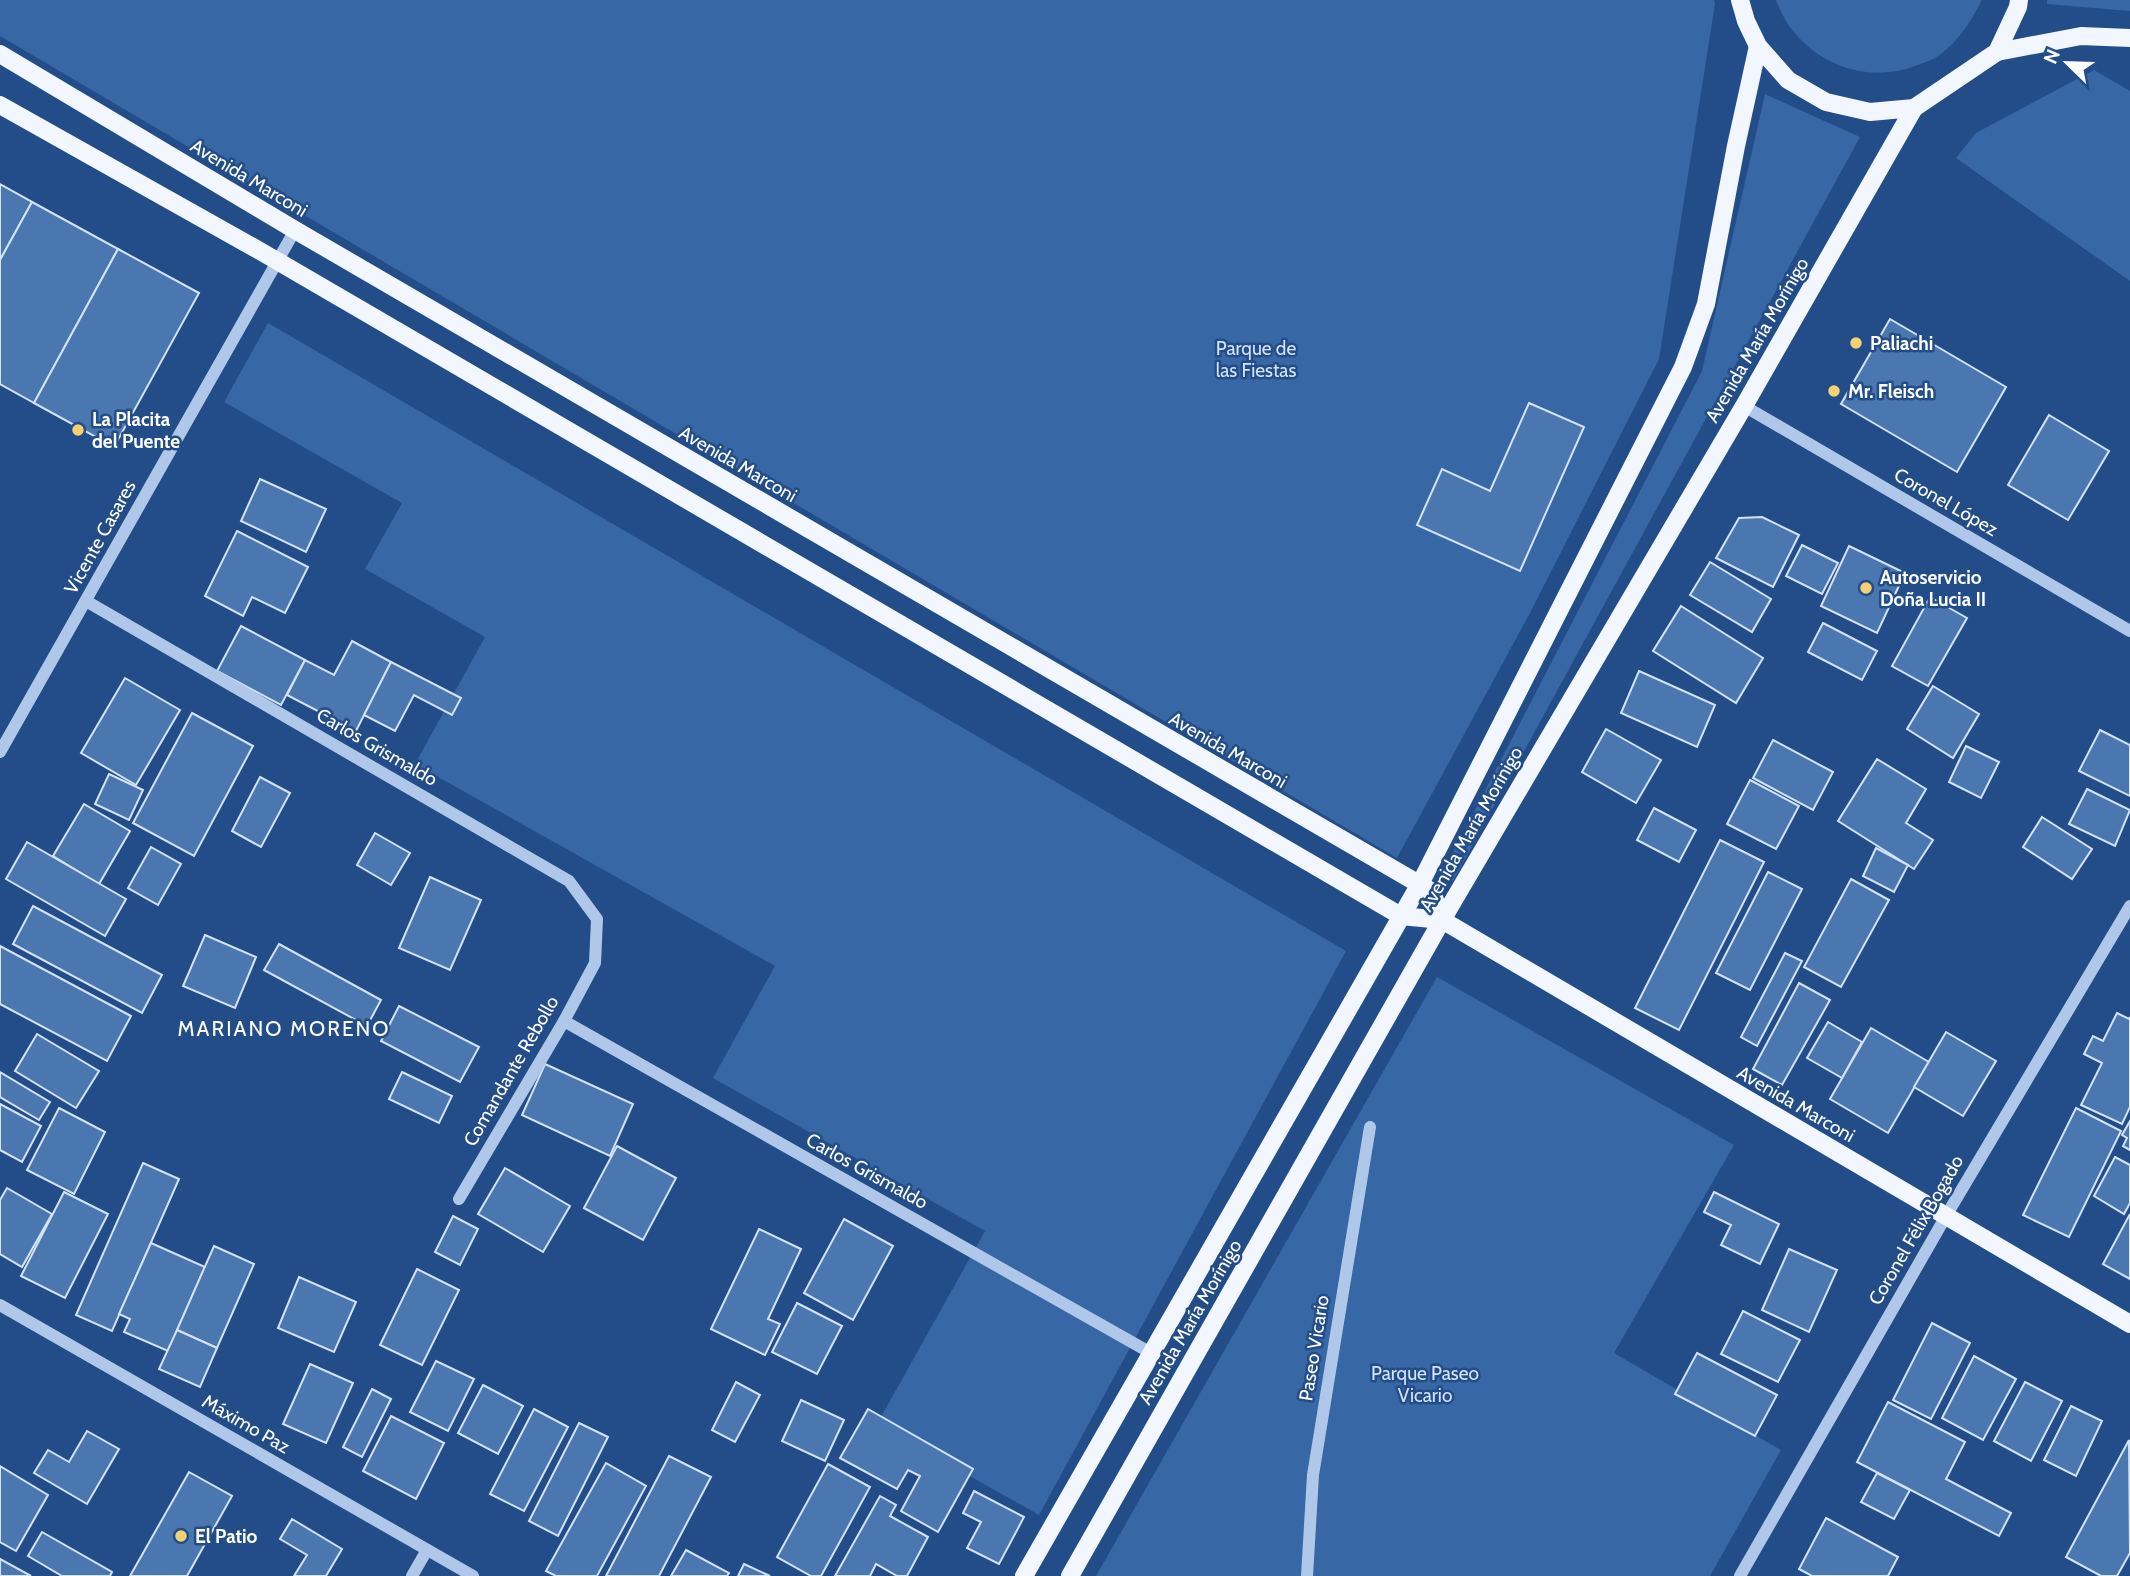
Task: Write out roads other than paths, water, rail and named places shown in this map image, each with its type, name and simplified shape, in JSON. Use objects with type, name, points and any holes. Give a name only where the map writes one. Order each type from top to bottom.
[{"type":"main road","points":[[1740,0],[1745,21],[1758,46],[1788,80],[1826,102],[1870,112],[1914,108],[1997,52],[2081,36],[2130,38]]},
{"type":"main road","points":[[1997,52],[2019,0]]},
{"type":"main road","name":"Avenida María Morínigo","points":[[1024,1576],[1419,884],[1683,368],[1706,304],[1758,46]]},
{"type":"main road","name":"Avenida Marconi","points":[[0,54],[295,230],[1419,884],[1432,892],[1442,920]]},
{"type":"main road","name":"Avenida Marconi","points":[[0,105],[278,261],[1401,916],[1442,920],[2130,1324]]},
{"type":"main road","name":"Avenida María Morínigo","points":[[1070,1576],[1442,920],[1744,406],[1914,108]]},
{"type":"street","name":"Vicente Casares","points":[[0,752],[295,230]]},
{"type":"street","name":"Coronel López","points":[[1744,406],[2130,631]]},
{"type":"street","name":"Carlos Grismaldo","points":[[86,601],[569,881],[597,919],[595,963]]},
{"type":"street","name":"Coronel Félix Bogado","points":[[1740,1576],[1946,1216],[2130,906]]},
{"type":"street","name":"Comandante Rebollo","points":[[459,1199],[595,963]]},
{"type":"street","name":"Carlos Grismaldo","points":[[564,1021],[1151,1353]]},
{"type":"street","name":"Paseo Vicario","points":[[1307,1576],[1313,1475],[1370,1127]]},
{"type":"street","name":"Máximo Paz","points":[[0,1305],[474,1576]]},
{"type":"street","points":[[412,1576],[427,1549]]},
{"type":"place","name":"Paliachi","points":[[1856,343]]},
{"type":"place","name":"Mr. Fleisch","points":[[1834,391]]},
{"type":"place","name":"La Placita del Puente","points":[[78,430]]},
{"type":"place","name":"Autoservicio Doña Lucia II","points":[[1866,588]]},
{"type":"place","name":"El Patio","points":[[181,1536]]},
{"type":"district","name":"MARIANO MORENO","points":[[284,1028]]},
{"type":"park label","name":"Parque de las Fiestas","points":[[1256,359]]},
{"type":"park label","name":"Parque Paseo Vicario","points":[[1425,1384]]}]
